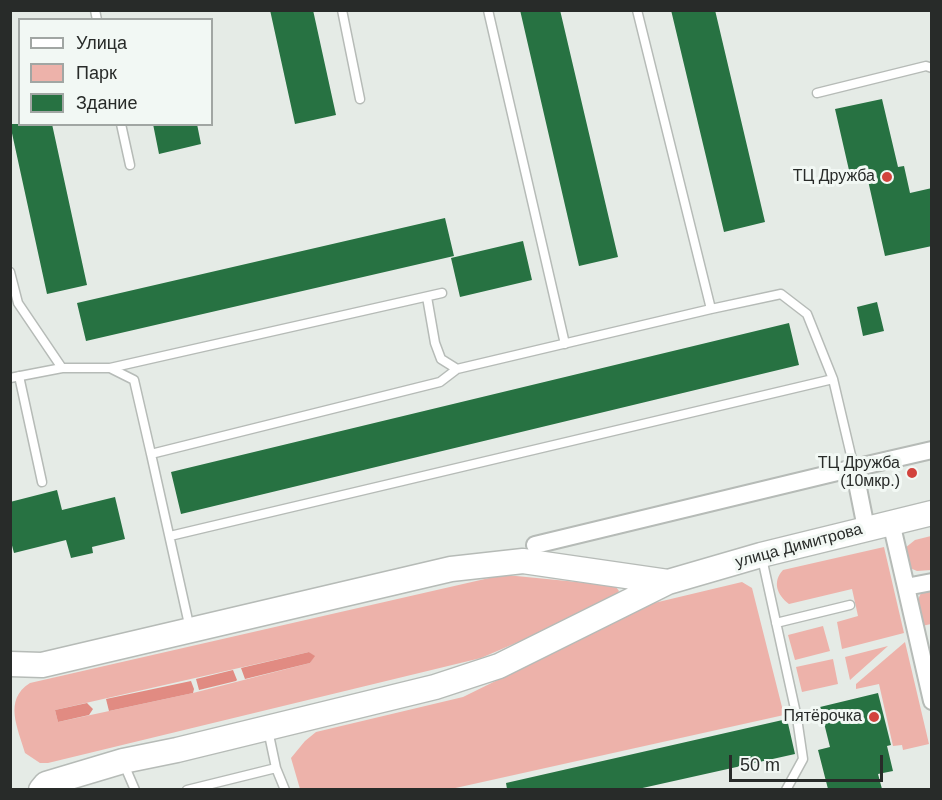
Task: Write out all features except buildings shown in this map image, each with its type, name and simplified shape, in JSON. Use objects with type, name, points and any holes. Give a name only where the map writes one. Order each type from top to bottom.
[{"type":"main road","name":"улица Димитрова","points":[[668,582],[761,555],[932,513]]},
{"type":"main road","points":[[10,664],[42,665],[451,569],[523,561],[668,582]]},
{"type":"main road","points":[[41,789],[46,784],[123,761],[435,687],[499,666],[668,582]]},
{"type":"street","points":[[535,545],[932,450]]},
{"type":"street","points":[[854,468],[866,528]]},
{"type":"street","points":[[891,522],[932,701]]},
{"type":"street","points":[[906,587],[932,582]]},
{"type":"lane","points":[[342,10],[360,99]]},
{"type":"lane","points":[[488,10],[565,344]]},
{"type":"lane","points":[[637,10],[711,309]]},
{"type":"lane","points":[[817,93],[926,66],[932,68]]},
{"type":"lane","points":[[121,126],[130,165]]},
{"type":"lane","points":[[10,272],[14,304],[62,368]]},
{"type":"lane","points":[[42,482],[15,377],[62,368],[110,368],[442,293]]},
{"type":"lane","points":[[151,454],[440,382],[457,369],[782,294],[807,314],[833,379],[854,468]]},
{"type":"lane","points":[[427,297],[435,343],[441,359],[457,369]]},
{"type":"lane","points":[[110,368],[134,380],[190,629]]},
{"type":"lane","points":[[170,536],[833,379]]},
{"type":"lane","points":[[761,555],[797,718],[802,759],[786,789]]},
{"type":"lane","points":[[776,623],[850,605]]},
{"type":"lane","points":[[268,728],[276,768],[285,789]]},
{"type":"lane","points":[[123,761],[135,789]]},
{"type":"lane","points":[[187,789],[276,768]]},
{"type":"green space","points":[[931,536],[931,570],[917,571],[910,568],[905,548],[915,540]]},
{"type":"green space","points":[[884,547],[904,633],[842,649],[837,622],[858,616],[852,589],[789,604],[781,597],[777,588],[778,579],[783,570]]},
{"type":"green space","points":[[498,576],[608,585],[616,587],[619,591],[616,595],[553,627],[481,658],[48,763],[40,763],[25,753],[16,724],[17,698],[30,683]],"holes":[[[309,652],[314,656],[310,663],[193,693],[58,722],[55,710]]]},
{"type":"green space","points":[[742,582],[752,588],[784,715],[451,789],[300,789],[291,758],[316,732],[463,697],[654,603]]},
{"type":"green space","points":[[931,586],[931,624],[922,626],[919,598],[925,589]]},
{"type":"green space","points":[[823,626],[830,651],[795,660],[788,635]]},
{"type":"green space","points":[[905,642],[929,744],[903,750],[902,745],[893,746],[879,684],[856,689],[856,684]]},
{"type":"green space","points":[[888,646],[850,680],[845,657]]},
{"type":"green space","points":[[833,659],[838,684],[802,692],[796,667]]},
{"type":"shaded area","points":[[309,652],[315,656],[310,663],[245,679],[241,668]]},
{"type":"shaded area","points":[[233,670],[236,681],[199,690],[196,679]]},
{"type":"shaded area","points":[[191,681],[193,693],[109,711],[106,699]]},
{"type":"shaded area","points":[[87,703],[93,709],[89,715],[58,722],[55,710]]},
{"type":"place","name":"ТЦ Дружба","points":[[887,177]]},
{"type":"place","name":"ТЦ Дружба (10мкр.)","points":[[912,473]]},
{"type":"place","name":"Пятёрочка","points":[[874,717]]}]
